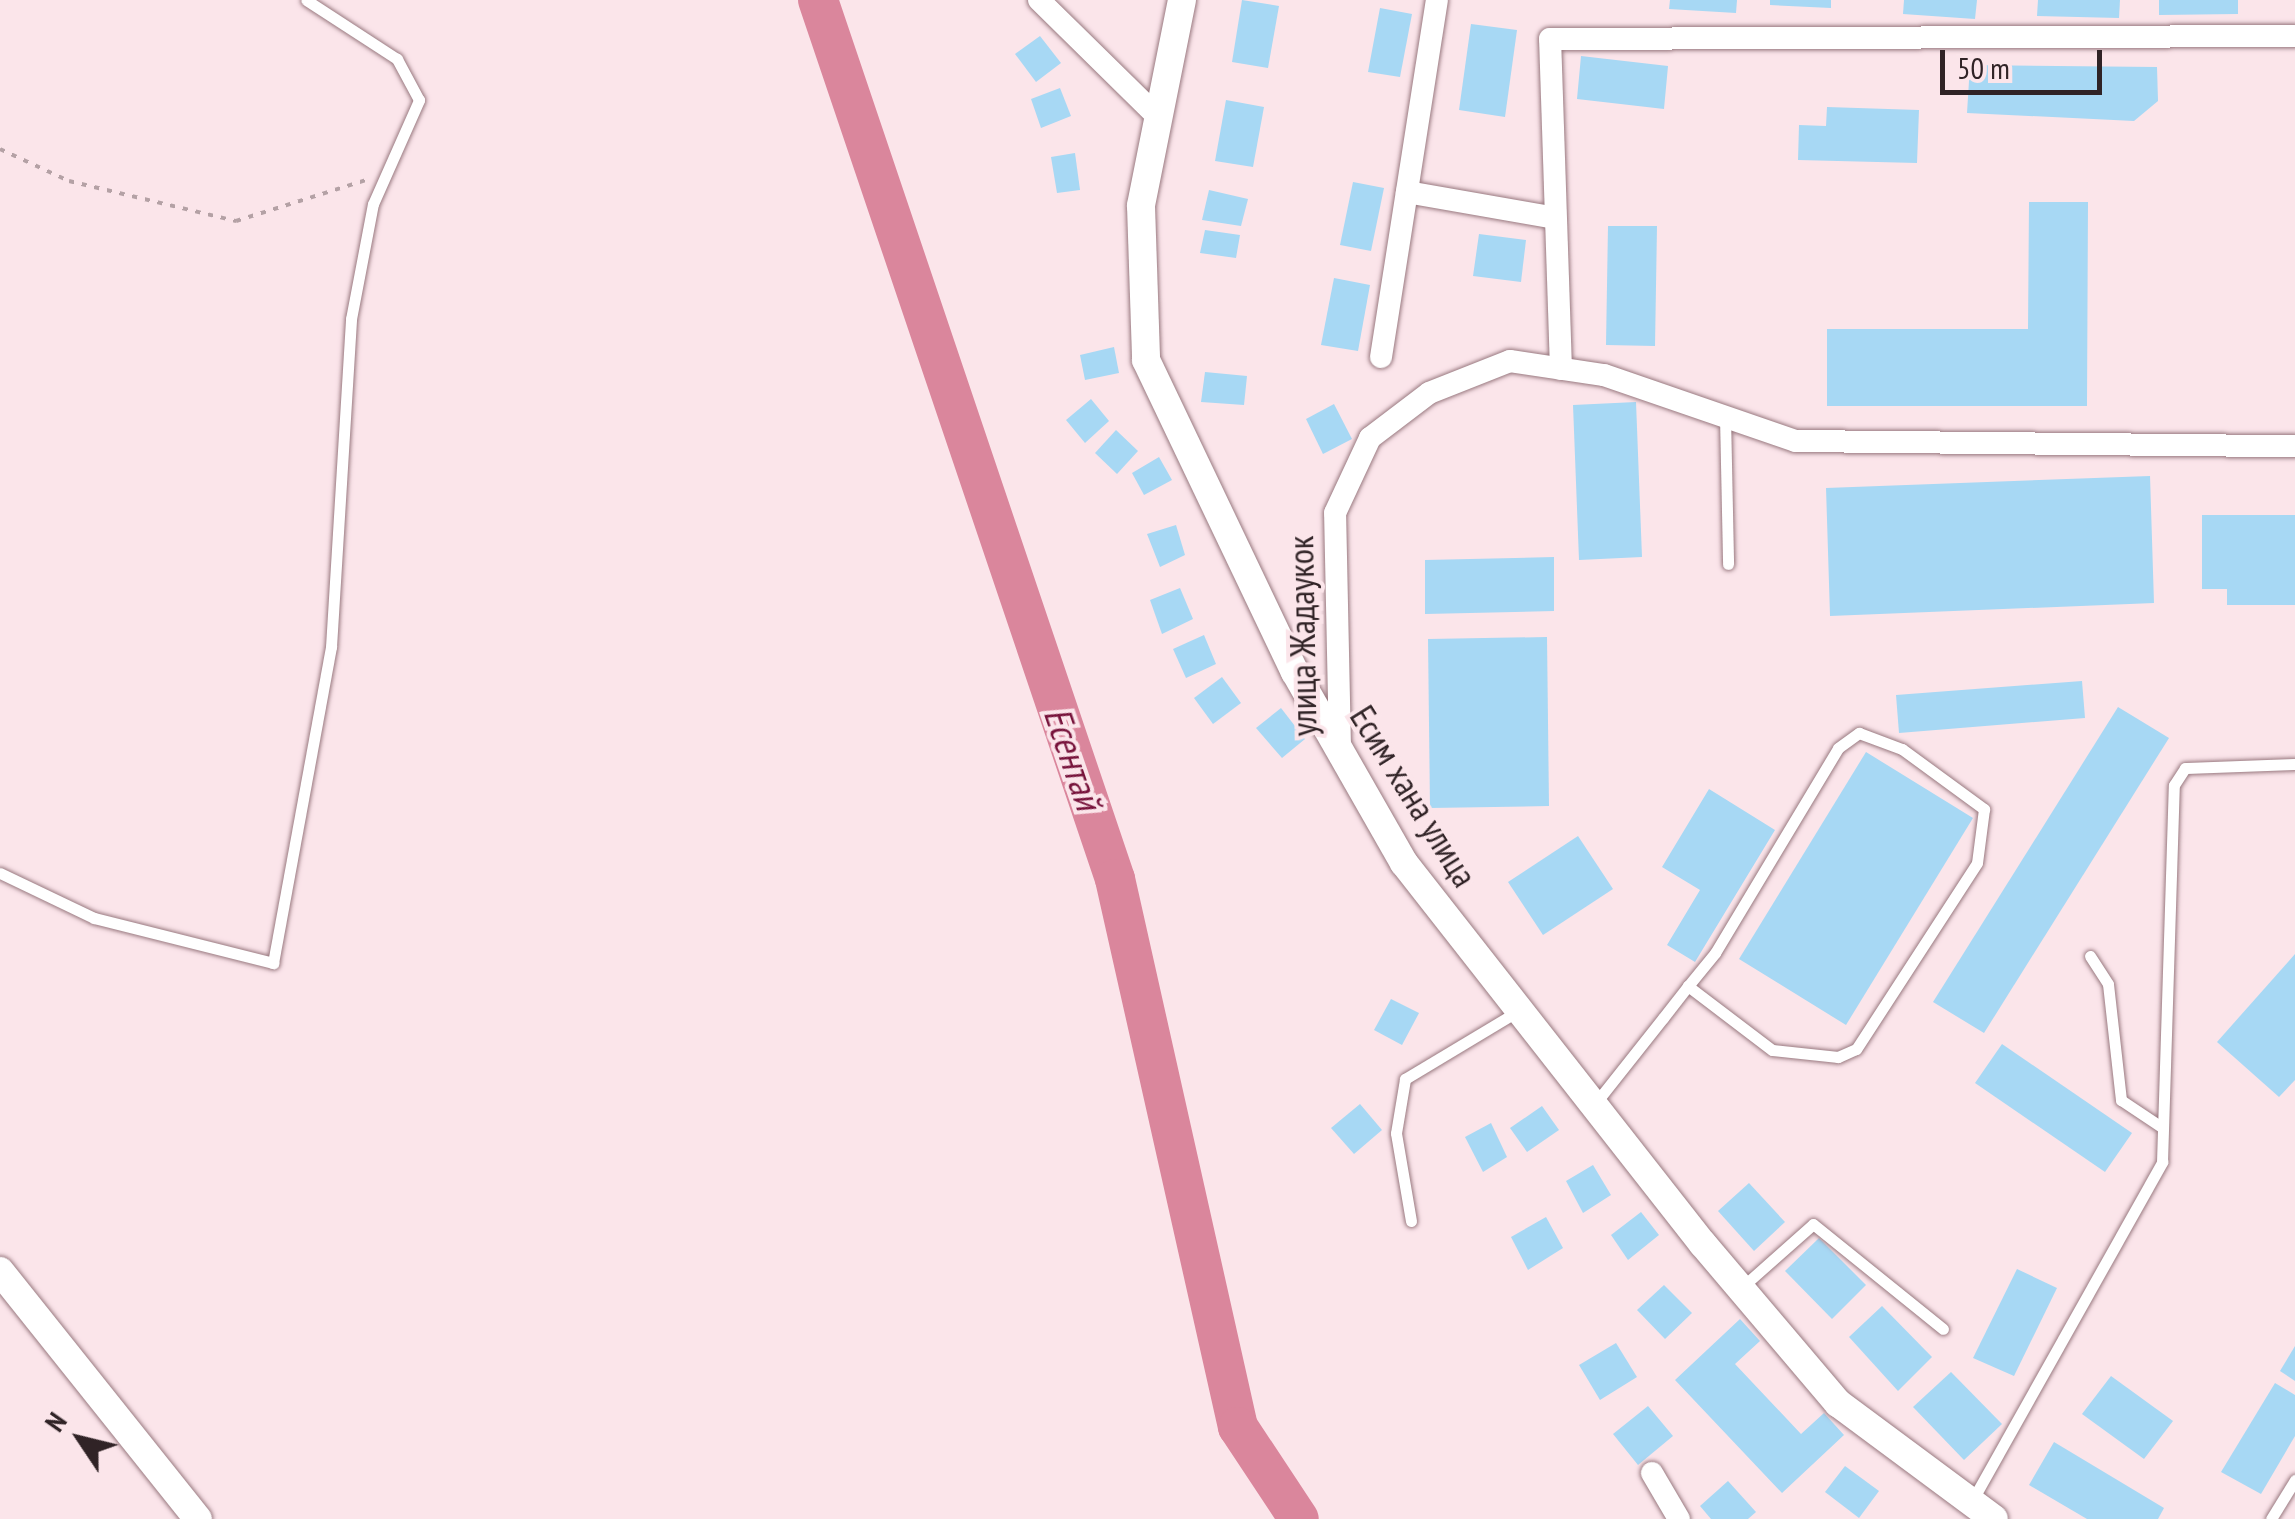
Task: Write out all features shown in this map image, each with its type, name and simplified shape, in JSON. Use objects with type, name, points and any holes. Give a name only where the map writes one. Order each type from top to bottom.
[{"type":"street","points":[[1039,0],[1158,117]]},
{"type":"street","name":"Есим хана улица","points":[[1182,0],[1141,206],[1146,360],[1340,754],[1404,862],[1741,1288],[1838,1402],[1982,1512]]},
{"type":"street","points":[[1381,357],[1437,0]]},
{"type":"street","points":[[1561,368],[1550,217],[1550,39],[2295,36]]},
{"type":"street","points":[[1407,192],[1550,217]]},
{"type":"street","name":"улица Жадаукок","points":[[1340,754],[1334,513],[1370,438],[1429,393],[1510,361],[1561,368],[1796,441],[2295,446]]},
{"type":"street","points":[[0,1271],[198,1519]]},
{"type":"street","points":[[1652,1473],[1679,1519]]},
{"type":"lane","points":[[0,873],[94,918],[273,962],[331,647],[351,319],[391,156],[419,100],[397,59],[306,0]]},
{"type":"lane","points":[[1724,416],[1728,564]]},
{"type":"lane","points":[[1594,1105],[1688,986],[1827,761],[1859,733],[1902,749],[1984,808],[1977,863],[1856,1049],[1838,1057],[1772,1050],[1688,986]]},
{"type":"lane","points":[[1982,1512],[2162,1162],[2174,785],[2185,768],[2295,764]]},
{"type":"lane","points":[[2090,956],[2108,984],[2121,1100],[2163,1128]]},
{"type":"lane","points":[[1411,1221],[1396,1133],[1405,1079],[1520,1010]]},
{"type":"lane","points":[[1741,1288],[1812,1224],[1943,1330]]},
{"type":"lane","points":[[2271,1519],[2295,1480]]},
{"type":"path","points":[[0,149],[69,181],[236,222],[369,178],[391,156]]},
{"type":"building","points":[[1242,0],[1279,6],[1268,68],[1232,62]]},
{"type":"building","points":[[1670,0],[1737,0],[1736,13],[1669,9]]},
{"type":"building","points":[[1770,0],[1831,0],[1831,8],[1770,5]]},
{"type":"building","points":[[1904,0],[1977,0],[1975,19],[1903,14]]},
{"type":"building","points":[[2038,0],[2120,0],[2119,18],[2037,16]]},
{"type":"building","points":[[2159,0],[2238,0],[2238,14],[2159,15]]},
{"type":"building","points":[[1380,8],[1412,14],[1400,77],[1368,72]]},
{"type":"building","points":[[1471,24],[1517,30],[1505,117],[1459,110]]},
{"type":"building","points":[[1040,36],[1061,63],[1036,82],[1015,54]]},
{"type":"building","points":[[1581,56],[1668,66],[1664,109],[1577,99]]},
{"type":"building","points":[[1970,65],[2157,67],[2158,101],[2134,121],[1967,113]]},
{"type":"building","points":[[1060,88],[1071,116],[1041,128],[1031,99]]},
{"type":"building","points":[[1226,100],[1264,107],[1253,167],[1215,161]]},
{"type":"building","points":[[1827,107],[1919,110],[1917,163],[1798,160],[1799,125],[1826,126]]},
{"type":"building","points":[[1075,153],[1080,190],[1057,193],[1051,157]]},
{"type":"building","points":[[1353,182],[1384,188],[1371,251],[1340,245]]},
{"type":"building","points":[[1209,190],[1248,199],[1241,226],[1202,220]]},
{"type":"building","points":[[2029,202],[2088,202],[2087,406],[1827,406],[1827,329],[2028,329]]},
{"type":"building","points":[[1608,226],[1657,226],[1655,346],[1606,345]]},
{"type":"building","points":[[1205,230],[1240,235],[1236,258],[1200,253]]},
{"type":"building","points":[[1479,234],[1526,240],[1521,282],[1473,276]]},
{"type":"building","points":[[1334,278],[1370,285],[1358,351],[1321,345]]},
{"type":"building","points":[[1114,347],[1119,373],[1085,380],[1080,355]]},
{"type":"building","points":[[1205,372],[1247,376],[1244,405],[1201,402]]},
{"type":"building","points":[[1091,399],[1109,421],[1085,443],[1066,420]]},
{"type":"building","points":[[1636,402],[1642,557],[1579,560],[1573,405]]},
{"type":"building","points":[[1334,404],[1352,439],[1323,454],[1306,419]]},
{"type":"building","points":[[1116,430],[1138,451],[1117,474],[1095,453]]},
{"type":"building","points":[[1159,457],[1172,480],[1144,495],[1132,473]]},
{"type":"building","points":[[2150,476],[2154,603],[1830,616],[1826,488]]},
{"type":"building","points":[[2202,515],[2295,515],[2295,605],[2227,605],[2227,589],[2202,589]]},
{"type":"building","points":[[1176,525],[1185,555],[1160,567],[1147,534]]},
{"type":"building","points":[[1554,557],[1554,611],[1425,614],[1425,560]]},
{"type":"building","points":[[1180,588],[1193,619],[1162,634],[1150,600]]},
{"type":"building","points":[[1204,635],[1216,664],[1186,678],[1173,649]]},
{"type":"building","points":[[1547,637],[1549,806],[1430,808],[1428,639]]},
{"type":"building","points":[[1222,677],[1241,703],[1213,724],[1194,698]]},
{"type":"building","points":[[2082,681],[2085,718],[1899,733],[1896,695]]},
{"type":"building","points":[[2118,707],[2169,738],[1984,1033],[1933,1002]]},
{"type":"building","points":[[1281,708],[1305,739],[1282,758],[1256,728]]},
{"type":"building","points":[[1866,752],[1973,818],[1846,1025],[1739,959]]},
{"type":"building","points":[[1709,789],[1775,830],[1695,962],[1667,945],[1700,890],[1662,867]]},
{"type":"building","points":[[1578,836],[1613,889],[1543,935],[1508,882]]},
{"type":"building","points":[[2295,954],[2295,1080],[2279,1097],[2217,1042]]},
{"type":"building","points":[[1391,999],[1419,1013],[1402,1045],[1374,1030]]},
{"type":"building","points":[[2002,1044],[2132,1133],[2105,1172],[1975,1083]]},
{"type":"building","points":[[1360,1104],[1382,1130],[1354,1154],[1331,1128]]},
{"type":"building","points":[[1542,1106],[1559,1130],[1527,1152],[1510,1128]]},
{"type":"building","points":[[1491,1123],[1507,1157],[1483,1172],[1465,1137]]},
{"type":"building","points":[[1593,1165],[1611,1195],[1583,1213],[1566,1181]]},
{"type":"building","points":[[1749,1183],[1785,1222],[1754,1251],[1718,1211]]},
{"type":"building","points":[[1641,1212],[1659,1235],[1628,1260],[1611,1235]]},
{"type":"building","points":[[1546,1217],[1563,1248],[1528,1270],[1511,1237]]},
{"type":"building","points":[[1819,1238],[1866,1285],[1832,1319],[1785,1271]]},
{"type":"building","points":[[2017,1269],[2057,1288],[2014,1376],[1973,1358]]},
{"type":"building","points":[[1664,1285],[1692,1313],[1665,1339],[1637,1310]]},
{"type":"building","points":[[1882,1306],[1932,1357],[1898,1391],[1849,1337]]},
{"type":"building","points":[[1740,1319],[1760,1341],[1735,1364],[1801,1434],[1824,1413],[1844,1435],[1782,1493],[1675,1380]]},
{"type":"building","points":[[1616,1343],[1637,1377],[1600,1400],[1579,1365]]},
{"type":"building","points":[[2295,1346],[2295,1381],[2280,1371]]},
{"type":"building","points":[[1951,1372],[2002,1424],[1964,1460],[1913,1407]]},
{"type":"building","points":[[2111,1376],[2173,1421],[2144,1459],[2082,1414]]},
{"type":"building","points":[[2275,1383],[2295,1395],[2295,1436],[2261,1494],[2221,1472]]},
{"type":"building","points":[[1648,1406],[1673,1436],[1638,1465],[1613,1434]]},
{"type":"building","points":[[2054,1442],[2164,1508],[2158,1519],[2087,1519],[2029,1485]]},
{"type":"building","points":[[1845,1466],[1879,1491],[1859,1518],[1825,1492]]},
{"type":"building","points":[[1728,1481],[1756,1512],[1748,1519],[1711,1519],[1700,1506]]},
{"type":"waterway","name":"Есентай","points":[[818,0],[1115,879],[1238,1427],[1299,1519]]}]
